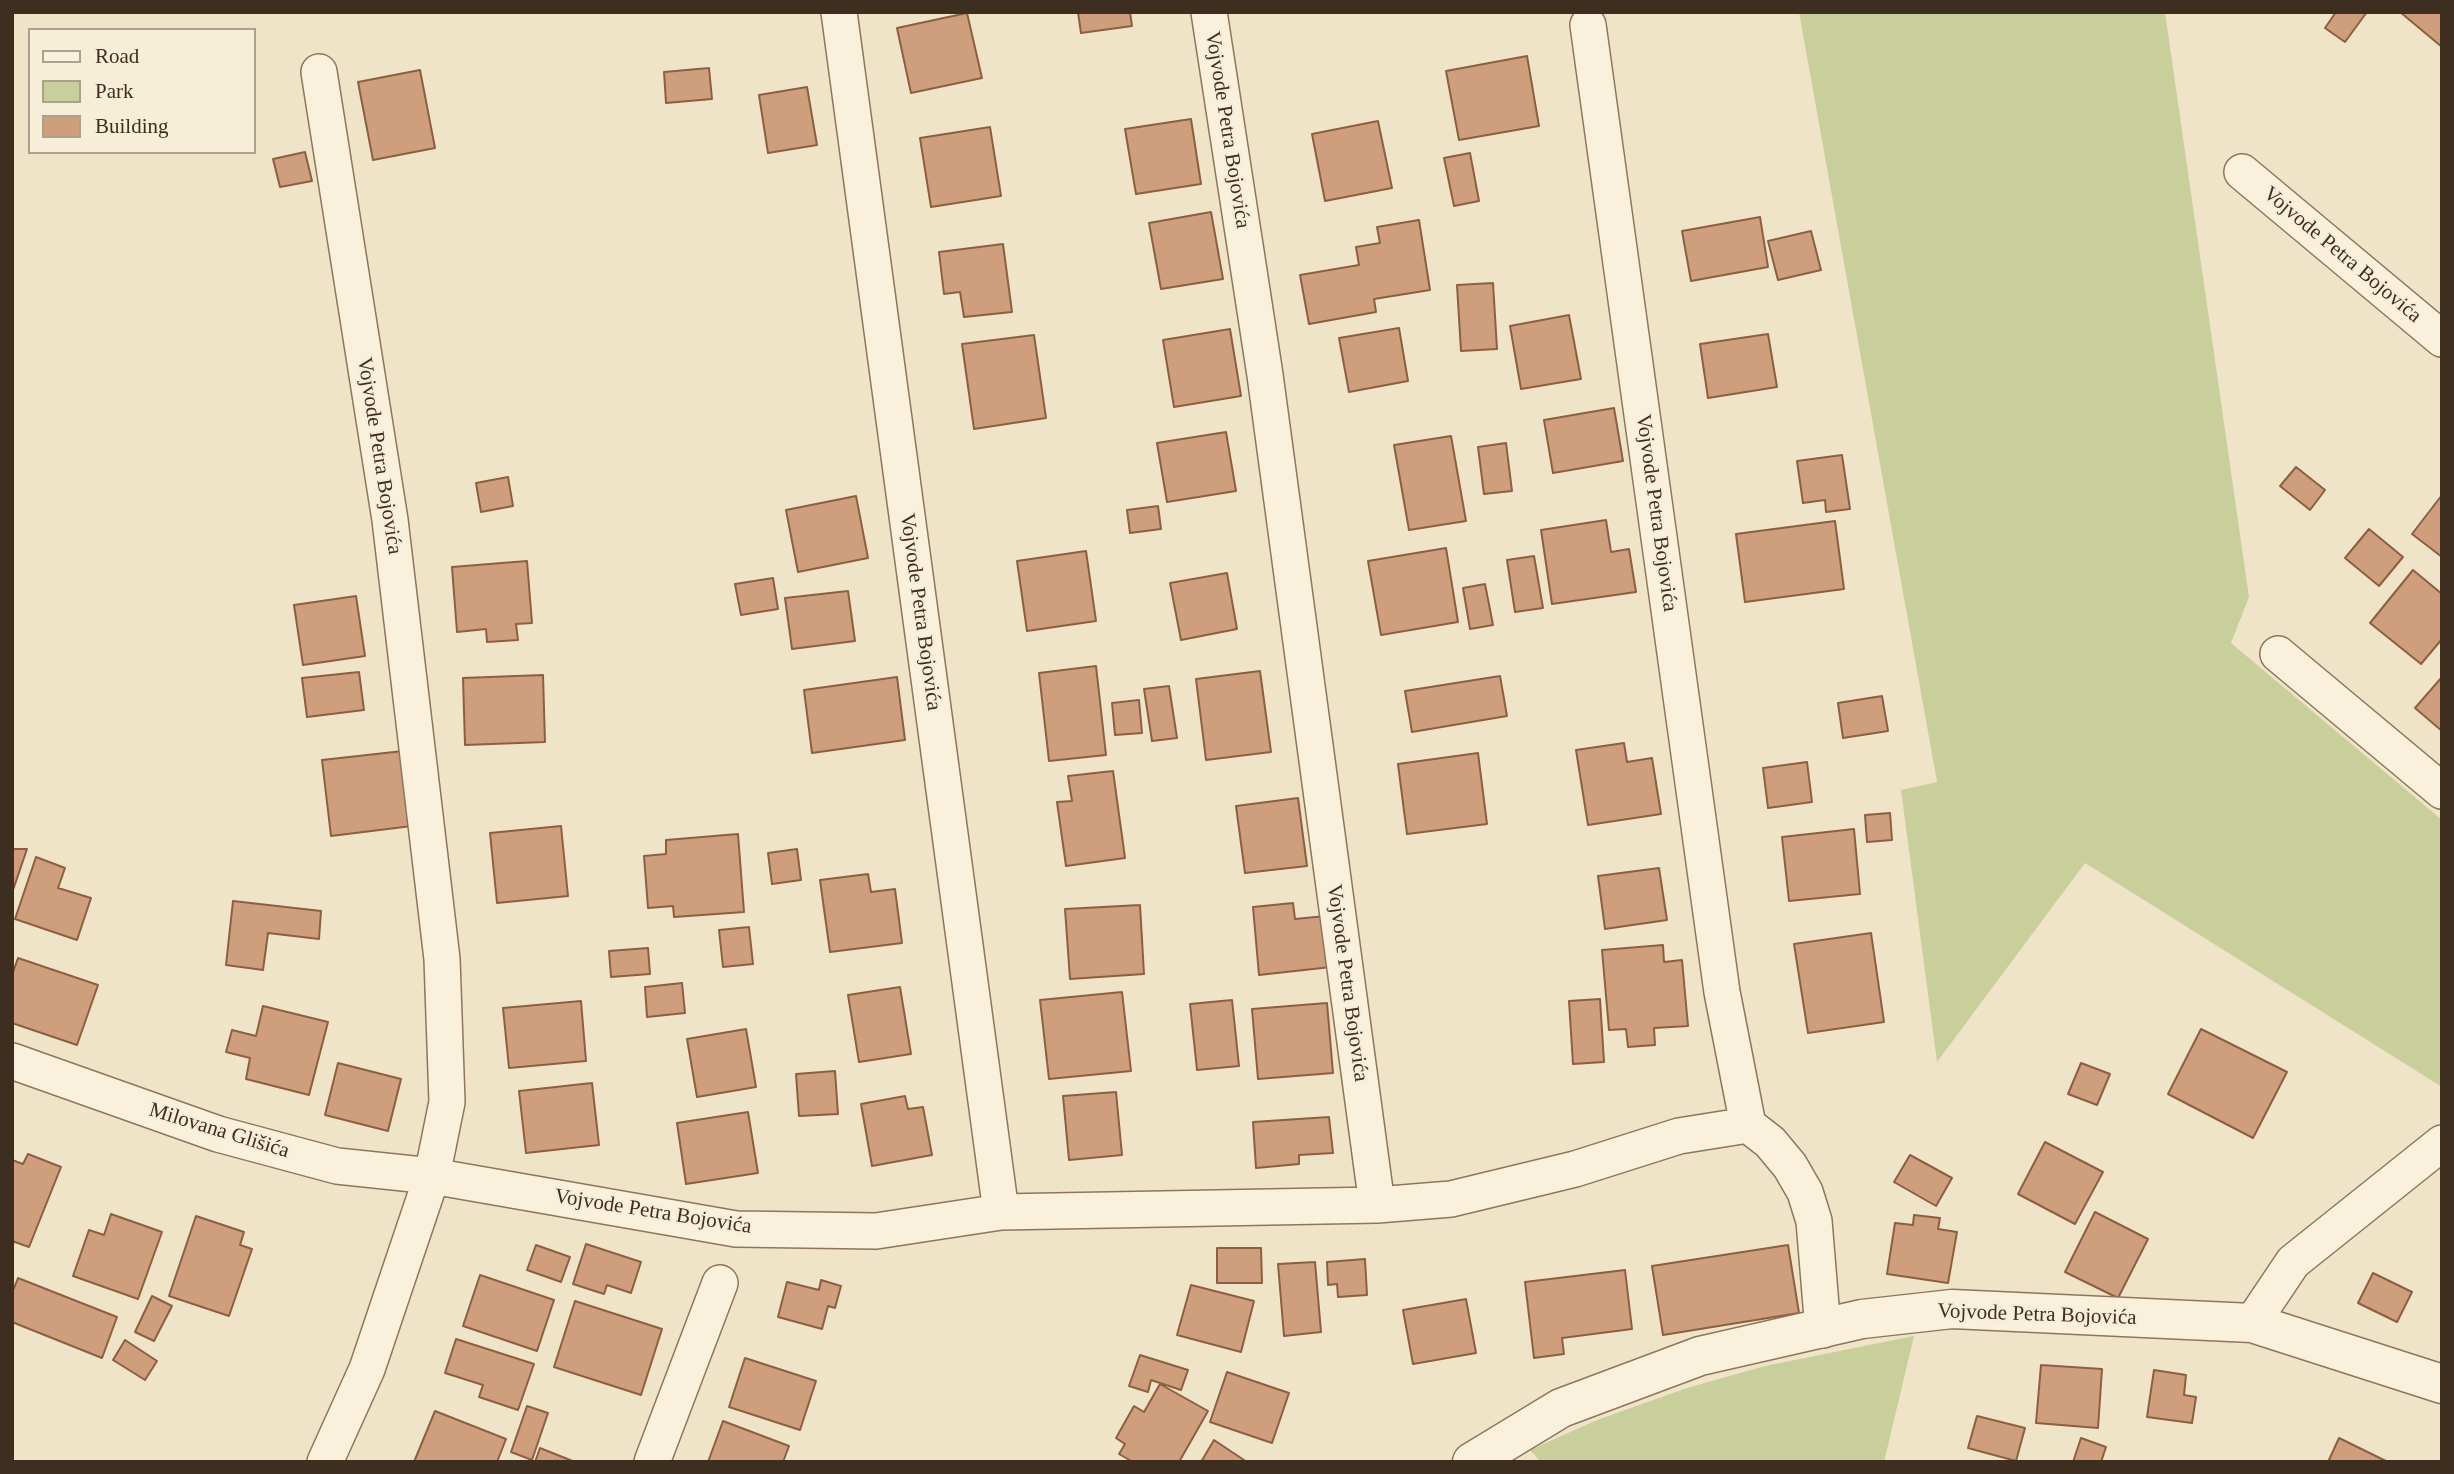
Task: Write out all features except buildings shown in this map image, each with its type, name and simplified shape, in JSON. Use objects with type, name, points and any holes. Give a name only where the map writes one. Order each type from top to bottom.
[{"type":"street","name":"Vojvode Petra Bojovića","points":[[839,12],[1001,1212]]},
{"type":"street","name":"Vojvode Petra Bojovića","points":[[1209,12],[1265,375],[1377,1205]]},
{"type":"street","name":"Vojvode Petra Bojovića","points":[[432,1176],[736,1229],[876,1231],[1001,1212],[1377,1205],[1451,1199],[1575,1170],[1679,1136],[1748,1125],[1722,992],[1588,25]]},
{"type":"street","name":"Vojvode Petra Bojovića","points":[[319,72],[390,520],[442,959],[447,1102],[432,1176],[367,1369],[325,1462]]},
{"type":"street","name":"Vojvode Petra Bojovića","points":[[2242,172],[2442,339]]},
{"type":"street","points":[[2278,653],[2442,791]]},
{"type":"street","name":"Milovana Glišića","points":[[12,1061],[218,1134],[337,1166],[432,1176]]},
{"type":"street","points":[[1748,1125],[1770,1142],[1790,1166],[1805,1192],[1814,1221],[1823,1330]]},
{"type":"street","points":[[2252,1323],[2293,1262],[2442,1143]]},
{"type":"street","points":[[652,1462],[720,1283]]},
{"type":"street","name":"Vojvode Petra Bojovića","points":[[1472,1462],[1560,1408],[1700,1356],[1862,1319],[1952,1309],[2252,1323],[2442,1384]]},
{"type":"green space","points":[[1799,12],[2165,12],[2249,597],[2231,643],[2442,820],[2442,1087],[2085,863],[1937,1062],[1901,790],[1937,782]]},
{"type":"green space","points":[[1914,1336],[1884,1462],[1541,1462],[1530,1450],[1597,1420],[1687,1388],[1765,1366]]}]
